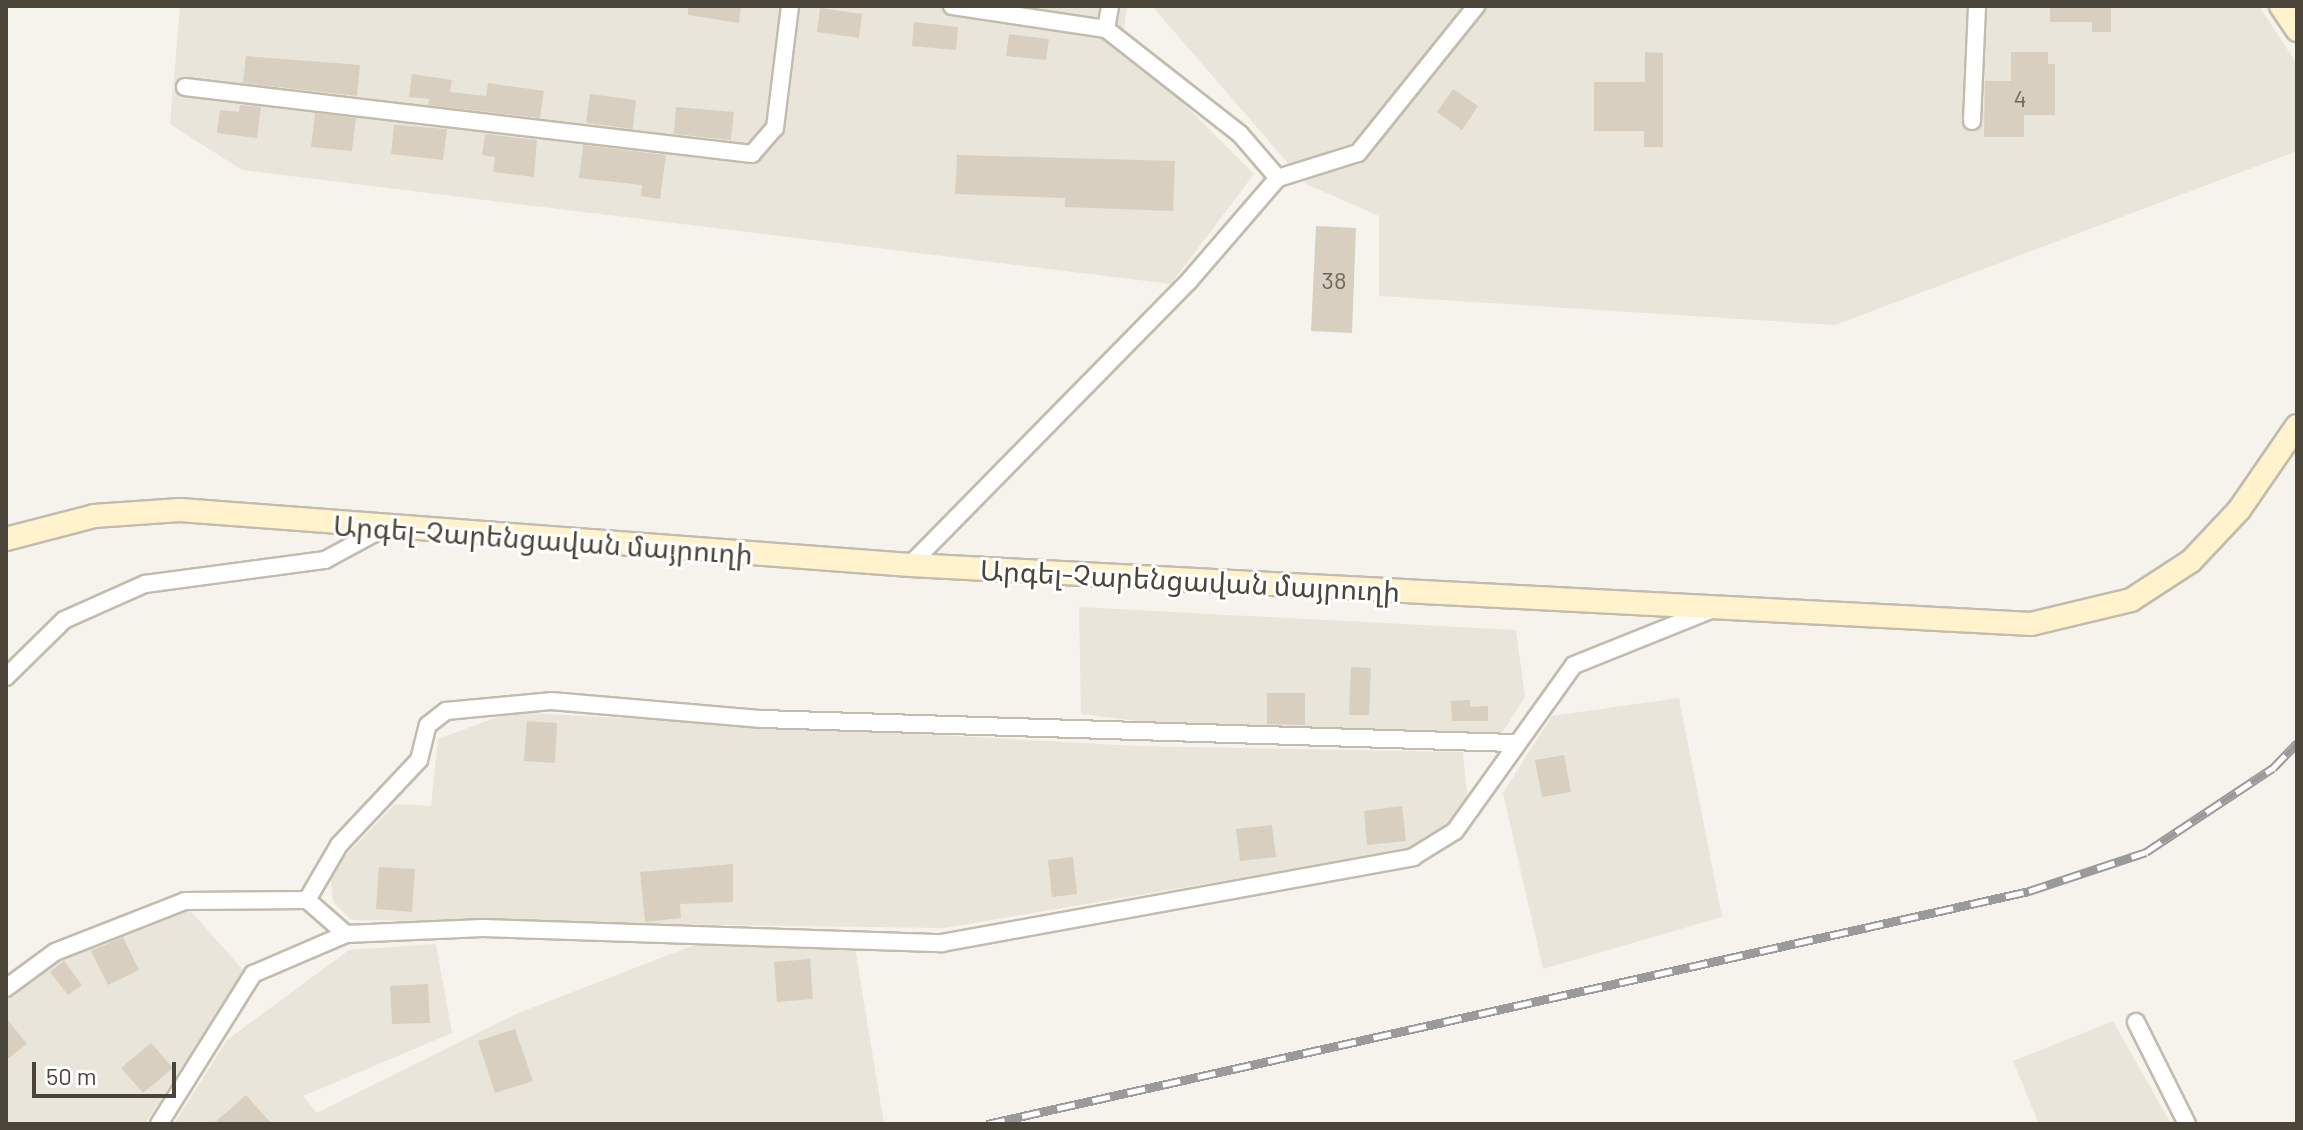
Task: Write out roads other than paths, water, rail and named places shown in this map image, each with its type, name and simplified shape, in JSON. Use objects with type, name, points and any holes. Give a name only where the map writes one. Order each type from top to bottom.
[{"type":"main road","points":[[2281,6],[2297,30]]},
{"type":"main road","name":"Արգել-Չարենցավան մայրուղի","points":[[6,539],[94,516],[180,510],[382,529],[910,565],[2031,624],[2097,613],[2131,600],[2191,561],[2239,510],[2297,426]]},
{"type":"street","points":[[185,87],[752,154],[775,128],[790,6]]},
{"type":"street","points":[[952,6],[1106,29],[1240,134],[1278,178]]},
{"type":"street","points":[[1106,29],[1110,6]]},
{"type":"street","points":[[910,565],[1189,281],[1278,178],[1358,153],[1476,6]]},
{"type":"street","points":[[1972,121],[1977,6]]},
{"type":"street","points":[[6,677],[64,620],[145,584],[325,560],[382,529]]},
{"type":"street","points":[[159,1124],[253,974],[346,934],[483,928],[942,943],[1413,857],[1455,831],[1514,743],[1574,665],[1716,608]]},
{"type":"street","points":[[307,900],[339,845],[419,760],[428,725],[446,711],[551,701],[778,720],[1514,743]]},
{"type":"street","points":[[6,988],[55,952],[185,901],[307,900],[346,934]]},
{"type":"street","points":[[2136,1022],[2187,1124]]},
{"type":"railway","points":[[987,1124],[2029,891],[2146,852],[2273,768],[2297,743]]}]
